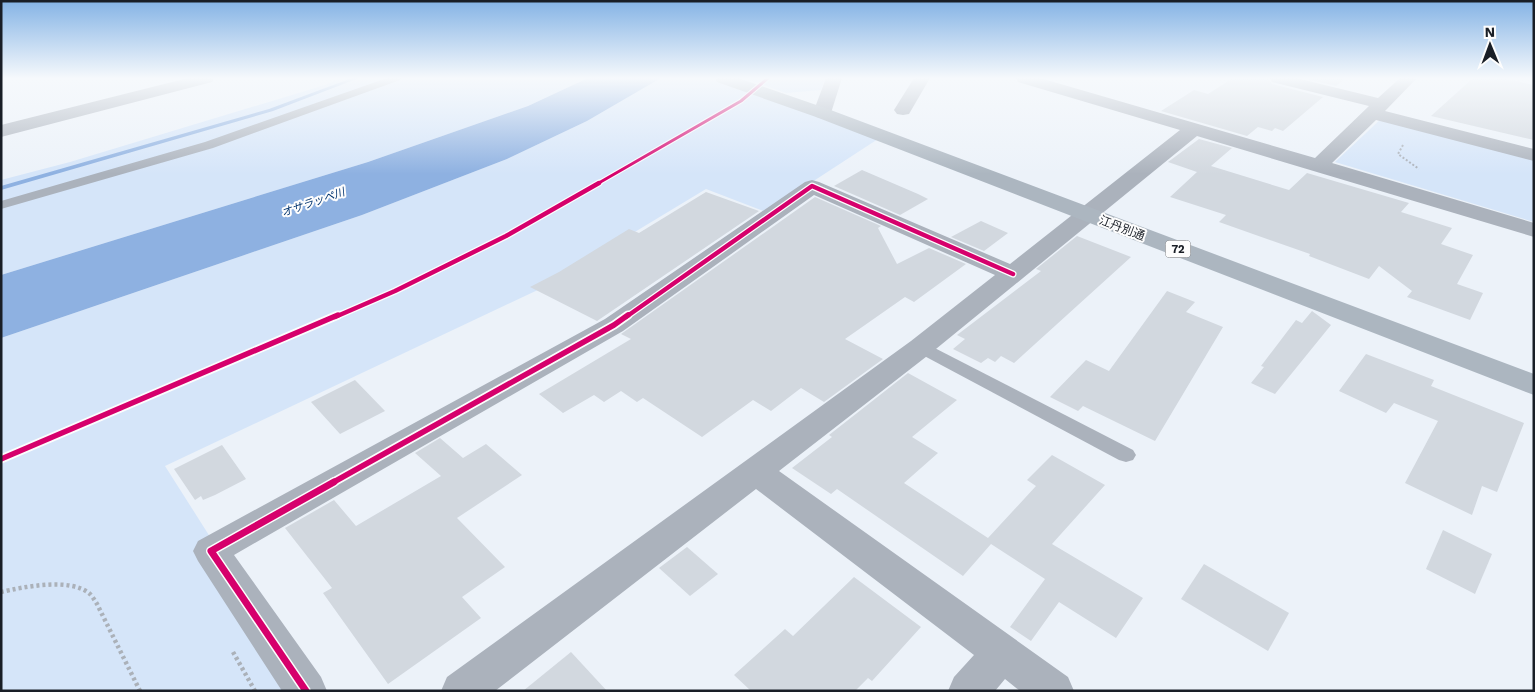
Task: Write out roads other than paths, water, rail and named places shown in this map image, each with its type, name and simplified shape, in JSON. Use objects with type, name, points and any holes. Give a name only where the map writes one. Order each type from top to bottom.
[{"type":"main road","name":"72","points":[[814,110],[822,113]]},
{"type":"main road","name":"江丹別通","points":[[822,113],[1534,385]]},
{"type":"street","points":[[1,131],[81,110]]},
{"type":"street","points":[[1134,110],[1534,230]]},
{"type":"street","points":[[1319,165],[1376,110]]},
{"type":"street","points":[[1381,110],[1534,155]]},
{"type":"street","points":[[462,691],[920,347],[1195,128]]},
{"type":"street","points":[[306,691],[211,551],[614,325],[812,186],[1013,274]]},
{"type":"street","points":[[755,471],[1053,691]]},
{"type":"street","points":[[969,691],[1001,653]]},
{"type":"lane","points":[[1,205],[209,145],[306,110]]},
{"type":"lane","points":[[920,347],[1126,455]]},
{"type":"water","name":"オサラッペ川","points":[[516,110],[605,110],[507,159],[362,215],[1,338],[1,275],[368,162]]},
{"type":"waterway","points":[[1,188],[270,110]]}]
